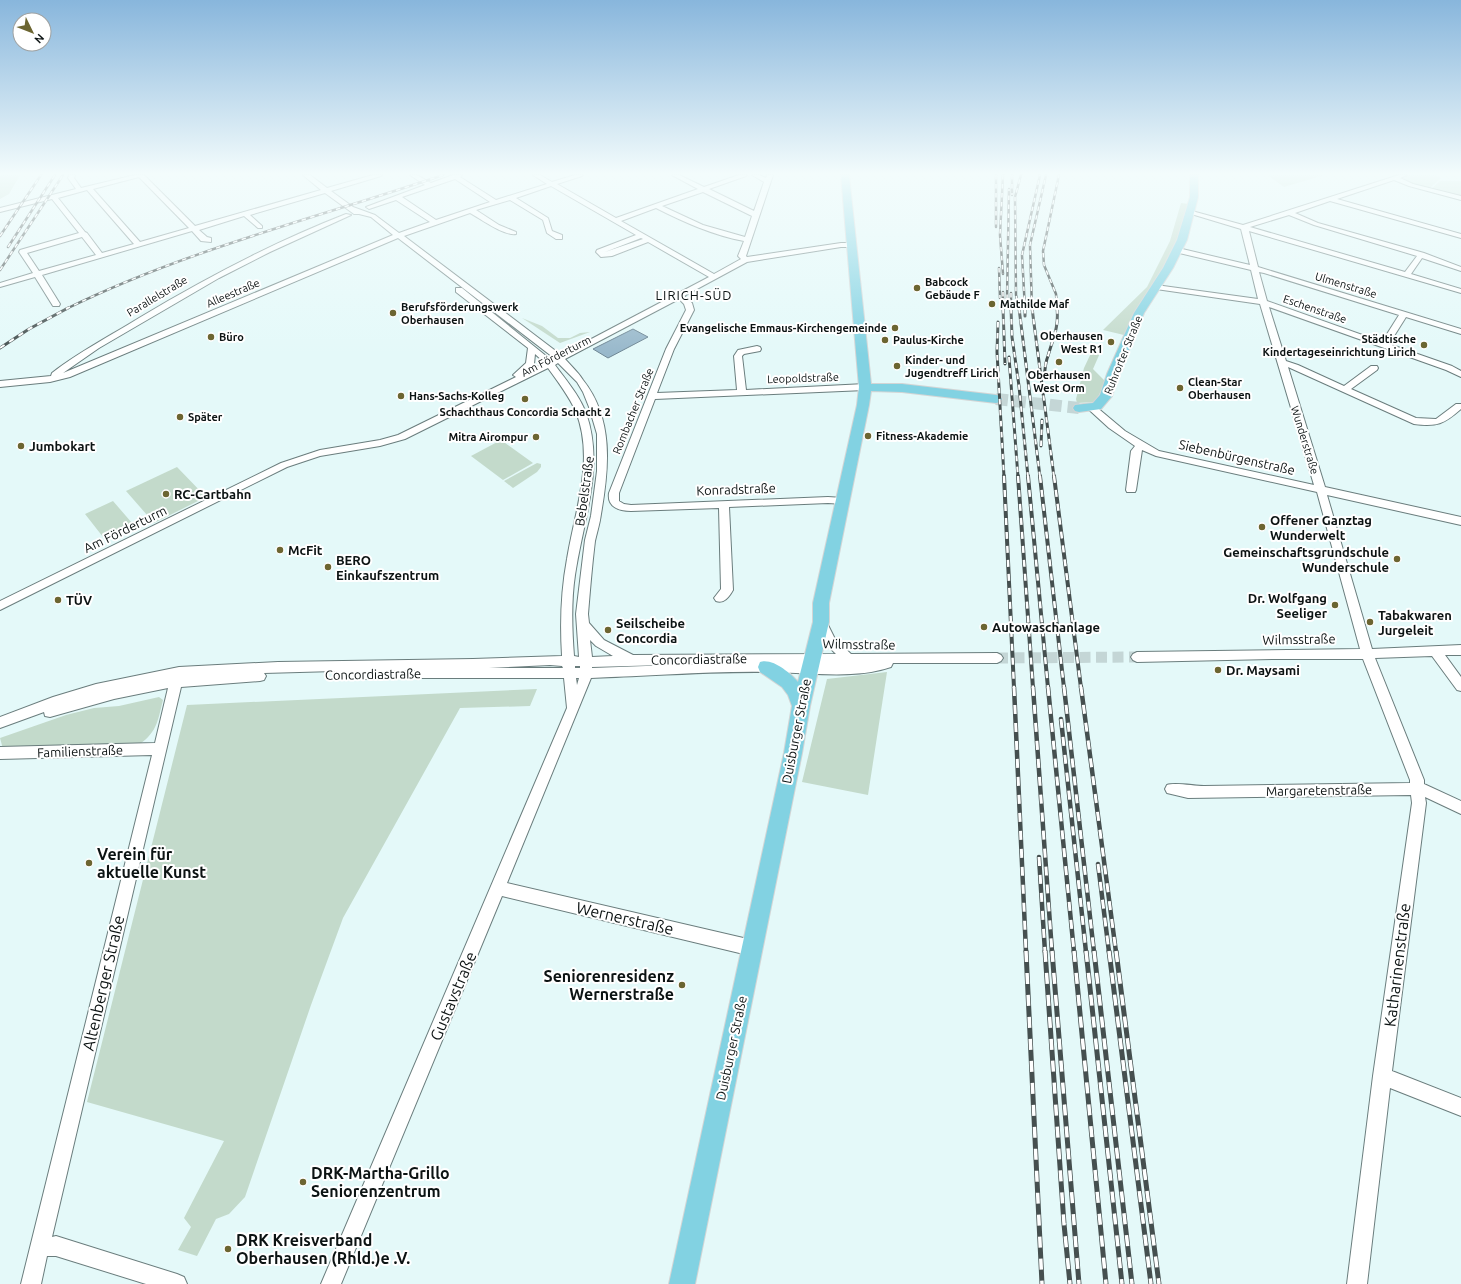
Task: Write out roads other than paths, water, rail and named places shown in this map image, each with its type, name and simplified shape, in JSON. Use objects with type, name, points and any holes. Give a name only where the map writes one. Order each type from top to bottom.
[{"type":"main road","name":"Duisburger Straße","points":[[682,1284],[793,753],[801,706],[821,622],[821,603],[865,387],[850,235]]},
{"type":"main road","name":"Ruhrorter Straße","points":[[1085,408],[1101,403],[1106,396],[1113,374],[1134,323],[1178,250],[1183,235]]},
{"type":"main road","points":[[863,369],[882,381],[902,388]]},
{"type":"main road","points":[[865,387],[902,388],[996,399]]},
{"type":"main road","points":[[766,667],[783,678],[793,687],[801,706]]},
{"type":"street","points":[[56,304],[24,252],[81,235]]},
{"type":"street","points":[[85,235],[101,256]]},
{"type":"street","points":[[130,235],[139,245]]},
{"type":"street","points":[[0,287],[37,274],[174,235]]},
{"type":"street","points":[[200,235],[204,239],[208,240]]},
{"type":"street","name":"Parallelstraße","points":[[50,379],[82,356],[210,279],[300,235]]},
{"type":"street","name":"Bebelstraße","points":[[386,235],[532,348],[547,362],[570,392],[581,413],[586,434],[589,473],[569,576],[567,608],[568,667]]},
{"type":"street","name":"Bebelstraße","points":[[399,235],[558,357],[587,392],[594,407],[602,434],[602,471],[596,516],[590,540],[582,614],[584,626],[585,668]]},
{"type":"street","name":"Alleestraße","points":[[0,384],[50,379],[79,370],[399,235]]},
{"type":"street","points":[[555,235],[559,237]]},
{"type":"street","points":[[639,235],[600,252],[604,255],[608,254],[649,239]]},
{"type":"street","points":[[642,235],[715,277]]},
{"type":"street","points":[[722,235],[748,240]]},
{"type":"street","points":[[750,235],[742,256],[745,260],[841,246],[851,246]]},
{"type":"street","name":"Wunderstraße","points":[[1246,235],[1263,302],[1321,490],[1367,654]]},
{"type":"street","points":[[1271,235],[1461,290]]},
{"type":"street","points":[[1353,235],[1421,255],[1461,269]]},
{"type":"street","name":"Ulmenstraße","points":[[1178,250],[1254,268],[1461,332]]},
{"type":"street","points":[[1407,275],[1421,255]]},
{"type":"street","name":"Am Förderturm","points":[[482,398],[514,377],[634,320],[745,260]]},
{"type":"street","points":[[457,289],[466,286]]},
{"type":"street","name":"Eschenstraße","points":[[1156,286],[1263,302],[1450,368],[1461,374]]},
{"type":"street","points":[[677,297],[686,311]]},
{"type":"street","points":[[660,306],[674,305],[686,311]]},
{"type":"street","name":"Rombacher Straße","points":[[631,508],[622,507],[616,504],[613,496],[686,311]]},
{"type":"street","points":[[1384,345],[1404,314]]},
{"type":"street","points":[[514,377],[530,364],[532,348]]},
{"type":"street","points":[[742,393],[738,356],[741,352],[757,349]]},
{"type":"street","name":"Am Förderturm","points":[[2,602],[284,465],[320,453],[370,446],[400,438],[482,398],[547,362]]},
{"type":"street","points":[[1282,363],[1295,367],[1414,421],[1428,423],[1439,422],[1459,406]]},
{"type":"street","points":[[1345,389],[1374,368]]},
{"type":"street","name":"Leopoldstraße","points":[[652,396],[865,387]]},
{"type":"street","name":"Siebenbürgenstraße","points":[[1085,408],[1141,445],[1156,453],[1461,521]]},
{"type":"street","points":[[1131,490],[1136,451],[1141,445]]},
{"type":"street","name":"Konradstraße","points":[[631,508],[828,500],[843,501]]},
{"type":"street","points":[[720,598],[727,590],[724,504]]},
{"type":"street","points":[[578,530],[590,540]]},
{"type":"street","points":[[821,622],[831,642],[849,659]]},
{"type":"street","points":[[584,626],[600,643],[630,660]]},
{"type":"street","name":"Wilmsstraße","points":[[1137,657],[1273,654],[1367,654],[1461,650]]},
{"type":"street","points":[[1435,651],[1461,686]]},
{"type":"street","name":"Katharinenstraße","points":[[1357,1284],[1382,1076],[1419,803],[1419,789],[1401,736],[1367,654]]},
{"type":"street","name":"Wilmsstraße","points":[[811,663],[849,659],[906,660],[996,658]]},
{"type":"street","name":"Concordiastraße","points":[[585,668],[630,660],[811,663]]},
{"type":"street","name":"Wilmsstraße","points":[[811,663],[824,669],[869,668],[906,660]]},
{"type":"street","name":"Concordiastraße","points":[[0,723],[79,694],[137,679],[568,667],[766,667],[811,663]]},
{"type":"street","points":[[568,667],[570,696],[573,707]]},
{"type":"street","name":"Gustavstraße","points":[[331,1284],[585,680],[585,668]]},
{"type":"street","name":"Concordiastraße","points":[[0,730],[89,700],[178,677]]},
{"type":"street","name":"Altenberger Straße","points":[[31,1284],[178,677]]},
{"type":"street","name":"Familienstraße","points":[[0,753],[160,748]]},
{"type":"street","name":"Margaretenstraße","points":[[1172,789],[1188,792],[1419,789],[1429,792],[1461,808]]},
{"type":"street","name":"Wernerstraße","points":[[498,888],[752,948]]},
{"type":"street","points":[[1382,1076],[1461,1107]]},
{"type":"street","points":[[40,1247],[56,1246],[177,1284]]},
{"type":"water","points":[[633,329],[648,337],[608,358],[593,349]]},
{"type":"tunnel","points":[[996,399],[1079,408]]},
{"type":"tunnel","points":[[997,658],[1137,657]]},
{"type":"railway","points":[[8,247],[16,235]]},
{"type":"railway","points":[[0,270],[23,235]]},
{"type":"railway","points":[[67,308],[111,288],[158,269],[255,235]]},
{"type":"railway","points":[[1000,235],[1003,274]]},
{"type":"railway","points":[[1007,299],[1008,235]]},
{"type":"railway","points":[[1015,235],[1016,295],[1019,309]]},
{"type":"railway","points":[[1025,309],[1022,255],[1027,235]]},
{"type":"railway","points":[[1032,235],[1030,245],[1032,309]]},
{"type":"railway","points":[[1046,235],[1043,251],[1044,265],[1056,294],[1057,309]]},
{"type":"railway","points":[[999,268],[1000,298]]},
{"type":"railway","points":[[1003,292],[1003,308]]},
{"type":"railway","points":[[1011,293],[1011,308]]},
{"type":"railway","points":[[0,348],[29,329],[67,308]]},
{"type":"railway","points":[[1003,308],[1005,364]]},
{"type":"railway","points":[[1011,308],[1012,337],[1019,386],[1028,477]]},
{"type":"railway","points":[[1019,308],[1040,477]]},
{"type":"railway","points":[[1032,308],[1054,477]]},
{"type":"railway","points":[[1025,309],[1025,316]]},
{"type":"railway","points":[[1044,378],[1046,361],[1054,338],[1057,309]]},
{"type":"railway","points":[[998,322],[997,352],[1004,477]]},
{"type":"railway","points":[[1009,357],[1018,477]]},
{"type":"railway","points":[[1041,446],[1042,420]]},
{"type":"railway","points":[[1004,476],[1014,688]]},
{"type":"railway","points":[[1018,476],[1033,688]]},
{"type":"railway","points":[[1028,476],[1048,688]]},
{"type":"railway","points":[[1040,476],[1064,688]]},
{"type":"railway","points":[[1054,476],[1081,688]]},
{"type":"railway","points":[[1014,687],[1026,952]]},
{"type":"railway","points":[[1033,687],[1052,952]]},
{"type":"railway","points":[[1048,687],[1074,952]]},
{"type":"railway","points":[[1064,687],[1094,952]]},
{"type":"railway","points":[[1081,687],[1116,952]]},
{"type":"railway","points":[[1061,719],[1086,952]]},
{"type":"railway","points":[[1039,857],[1045,952]]},
{"type":"railway","points":[[1098,864],[1109,952]]},
{"type":"railway","points":[[1026,951],[1042,1284]]},
{"type":"railway","points":[[1045,951],[1064,1224],[1070,1284]]},
{"type":"railway","points":[[1052,951],[1079,1284]]},
{"type":"railway","points":[[1074,951],[1106,1284]]},
{"type":"railway","points":[[1086,951],[1122,1284]]},
{"type":"railway","points":[[1094,951],[1132,1284]]},
{"type":"railway","points":[[1109,951],[1151,1284]]},
{"type":"railway","points":[[1116,951],[1159,1284]]},
{"type":"place","name":"Babcock Gebäude F","points":[[917,288]]},
{"type":"place","name":"Mathilde Maf","points":[[992,304]]},
{"type":"place","name":"Berufsförderungswerk Oberhausen","points":[[393,313]]},
{"type":"place","name":"Evangelische Emmaus-Kirchengemeinde","points":[[895,328]]},
{"type":"place","name":"Büro","points":[[211,337]]},
{"type":"place","name":"Paulus-Kirche","points":[[885,340]]},
{"type":"place","name":"Oberhausen West R1","points":[[1111,342]]},
{"type":"place","name":"Städtische Kindertageseinrichtung Lirich","points":[[1424,345]]},
{"type":"place","name":"Oberhausen West Orm","points":[[1059,362]]},
{"type":"place","name":"Kinder- und Jugendtreff Lirich","points":[[897,366]]},
{"type":"place","name":"Clean-Star Oberhausen","points":[[1180,388]]},
{"type":"place","name":"Hans-Sachs-Kolleg","points":[[401,396]]},
{"type":"place","name":"Schachthaus Concordia Schacht 2","points":[[525,399]]},
{"type":"place","name":"Später","points":[[180,417]]},
{"type":"place","name":"Fitness-Akademie","points":[[868,436]]},
{"type":"place","name":"Mitra Airompur","points":[[536,437]]},
{"type":"place","name":"Jumbokart","points":[[21,446]]},
{"type":"place","name":"RC-Cartbahn","points":[[166,494]]},
{"type":"place","name":"Offener Ganztag Wunderwelt","points":[[1262,527]]},
{"type":"place","name":"McFit","points":[[280,550]]},
{"type":"place","name":"Gemeinschaftsgrundschule Wunderschule","points":[[1397,559]]},
{"type":"place","name":"BERO Einkaufszentrum","points":[[328,567]]},
{"type":"place","name":"TÜV","points":[[58,600]]},
{"type":"place","name":"Dr. Wolfgang Seeliger","points":[[1335,605]]},
{"type":"place","name":"Tabakwaren Jurgeleit","points":[[1370,622]]},
{"type":"place","name":"Autowaschanlage","points":[[984,627]]},
{"type":"place","name":"Seilscheibe Concordia","points":[[608,630]]},
{"type":"place","name":"Dr. Maysami","points":[[1218,670]]},
{"type":"place","name":"Verein für aktuelle Kunst","points":[[89,863]]},
{"type":"place","name":"Seniorenresidenz Wernerstraße","points":[[682,985]]},
{"type":"place","name":"DRK-Martha-Grillo Seniorenzentrum","points":[[303,1182]]},
{"type":"place","name":"DRK Kreisverband Oberhausen (Rhld.)e .V.","points":[[228,1249]]},
{"type":"district","name":"LIRICH-SÜD","points":[[694,295]]}]
